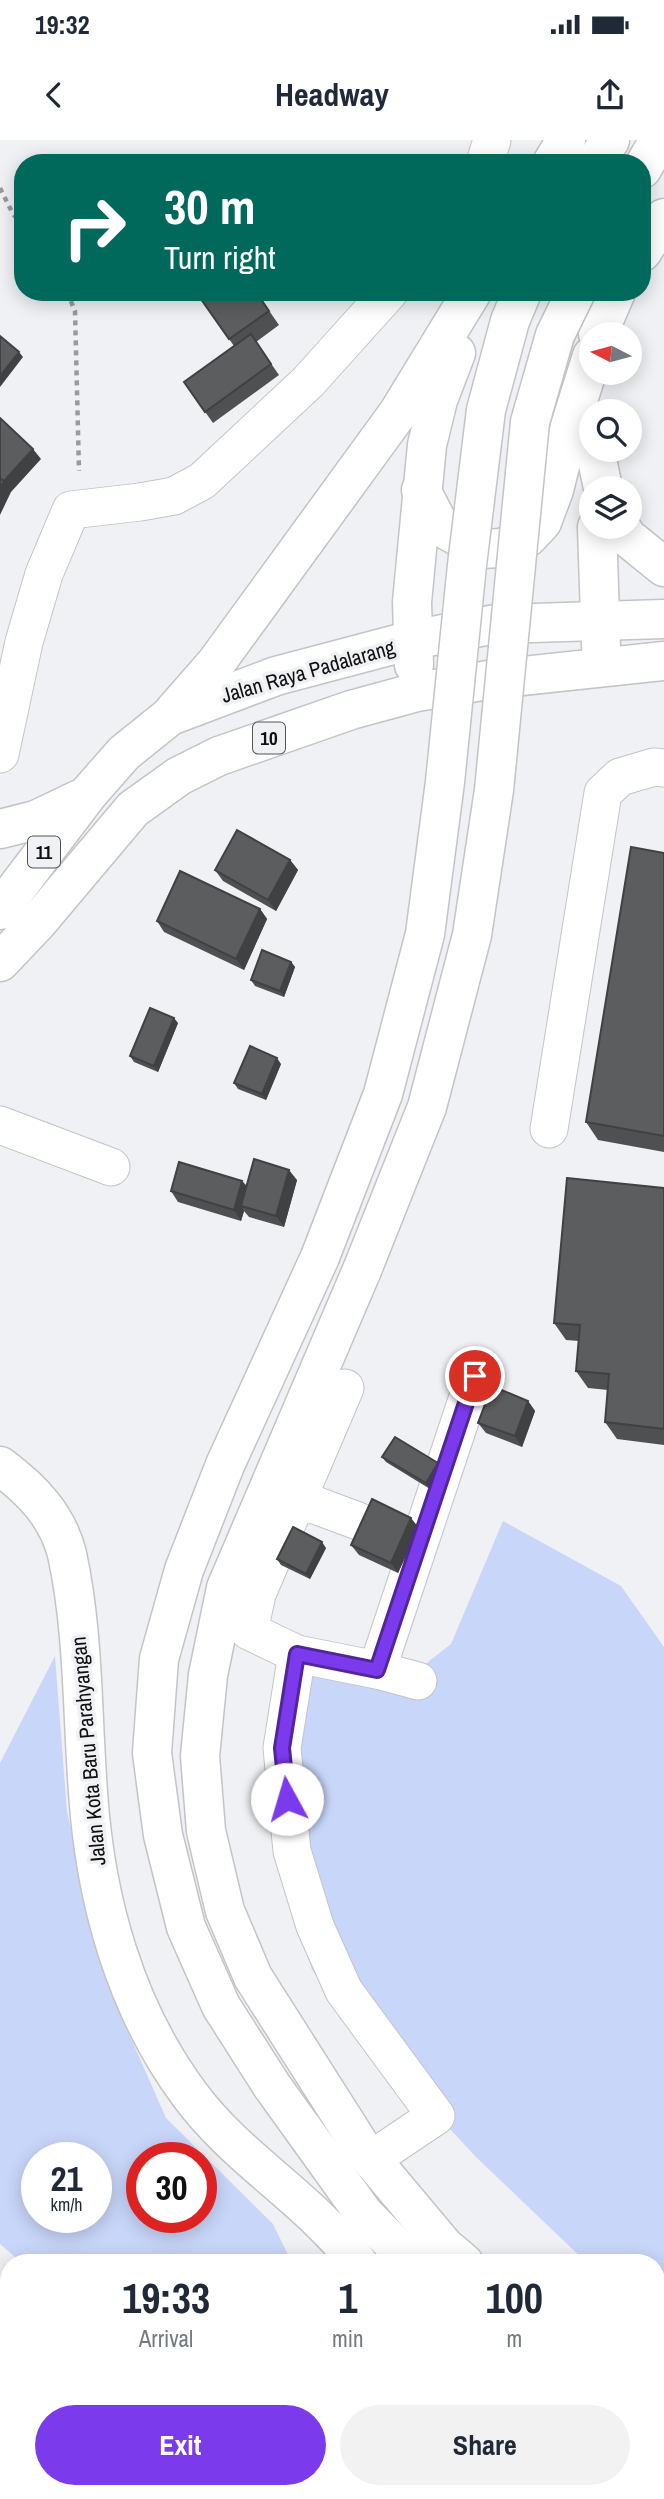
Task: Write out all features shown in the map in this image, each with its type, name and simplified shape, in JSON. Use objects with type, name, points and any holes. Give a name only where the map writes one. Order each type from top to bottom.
[{"type":"main road","points":[[651,238],[664,218]]},
{"type":"main road","points":[[170,716],[216,663],[398,413],[466,301]]},
{"type":"main road","points":[[417,692],[412,640],[412,602],[421,490],[438,400],[476,301]]},
{"type":"main road","points":[[403,2254],[364,2214],[272,2086],[222,2006],[186,1927],[163,1835],[152,1753],[159,1659],[184,1570],[225,1465],[320,1257],[383,1094],[425,934],[446,782],[468,552],[486,410],[510,321],[518,301]]},
{"type":"main road","points":[[453,2254],[372,2159],[253,1977],[225,1911],[206,1831],[200,1756],[208,1675],[226,1588],[362,1270],[427,1107],[472,935],[494,790],[530,422],[555,335],[572,301]]},
{"type":"main road","points":[[421,490],[437,521],[447,531],[481,549],[502,548],[528,537],[542,522],[555,489],[570,426],[583,385]]},
{"type":"main road","points":[[597,539],[603,666]]},
{"type":"main road","points":[[629,539],[664,567]]},
{"type":"main road","name":"Jalan Raya Padalarang","points":[[0,910],[88,794],[124,753],[170,716],[276,676],[412,640],[496,624],[664,619]]},
{"type":"main road","name":"10","points":[[0,962],[37,923],[133,809],[179,776],[219,756],[286,731],[417,692],[494,679],[664,661]]},
{"type":"main road","points":[[0,829],[36,820],[88,794]]},
{"type":"main road","name":"Jalan Kota Baru Parahyangan","points":[[0,1466],[28,1488],[49,1513],[64,1541],[79,1636],[88,1793],[95,1860],[114,1944],[134,1993],[176,2074],[204,2113],[302,2205]]},
{"type":"main road","points":[[302,2205],[342,2254]]},
{"type":"main road","points":[[302,2205],[335,2235],[351,2254]]},
{"type":"street","points":[[0,754],[24,642],[44,574],[71,510],[174,496],[202,481],[308,382],[381,301]]},
{"type":"street","points":[[549,1129],[603,793],[620,777],[654,767],[664,768]]},
{"type":"street","points":[[0,1125],[111,1167]]},
{"type":"street","points":[[377,1670],[475,1376]]},
{"type":"street","points":[[345,1388],[257,1594],[249,1630],[297,1654],[418,1681]]},
{"type":"street","points":[[296,1504],[315,1505],[358,1521]]},
{"type":"street","points":[[297,1654],[282,1748],[292,1851],[315,1926],[344,1991],[436,2116],[372,2159]]},
{"type":"path","points":[[0,188],[14,215]]},
{"type":"path","points":[[71,301],[75,311],[78,366],[79,471],[71,510]]},
{"type":"shaded area","points":[[503,1521],[621,1586],[664,1647],[664,2254],[578,2254],[476,2157],[354,2026],[312,1970],[275,1853],[275,1679],[423,1666],[451,1644]]},
{"type":"shaded area","points":[[55,1656],[67,1812],[111,1993],[166,2118],[190,2142],[126,2142],[126,2233],[217,2233],[217,2169],[273,2224],[288,2254],[12,2254],[0,2244],[0,1763]]},
{"type":"building","points":[[202,301],[262,301],[269,311],[229,339]]},
{"type":"building","points":[[251,334],[271,364],[205,412],[184,382]]},
{"type":"building","points":[[0,336],[19,352],[0,376]]},
{"type":"building","points":[[0,418],[33,449],[4,481],[0,478]]},
{"type":"building","points":[[237,830],[290,860],[268,900],[215,870]]},
{"type":"building","points":[[631,847],[664,853],[664,1136],[586,1122]]},
{"type":"building","points":[[180,871],[260,909],[236,959],[157,921]]},
{"type":"building","points":[[262,950],[291,962],[280,991],[251,980]]},
{"type":"building","points":[[150,1008],[174,1018],[154,1066],[130,1056]]},
{"type":"building","points":[[250,1046],[277,1058],[262,1094],[234,1083]]},
{"type":"building","points":[[254,1159],[289,1170],[276,1216],[241,1206]]},
{"type":"building","points":[[179,1162],[242,1181],[234,1210],[171,1191]]},
{"type":"building","points":[[567,1178],[664,1188],[664,1429],[605,1422],[609,1374],[576,1371],[580,1325],[554,1323]]},
{"type":"building","points":[[492,1386],[528,1401],[515,1436],[478,1423]]},
{"type":"building","points":[[395,1437],[438,1463],[426,1483],[382,1457]]},
{"type":"building","points":[[372,1499],[411,1518],[391,1563],[351,1545]]},
{"type":"building","points":[[293,1527],[322,1542],[306,1574],[277,1559]]},
{"type":"route","points":[[287,1799],[282,1748],[297,1654],[377,1670],[475,1376]]}]
